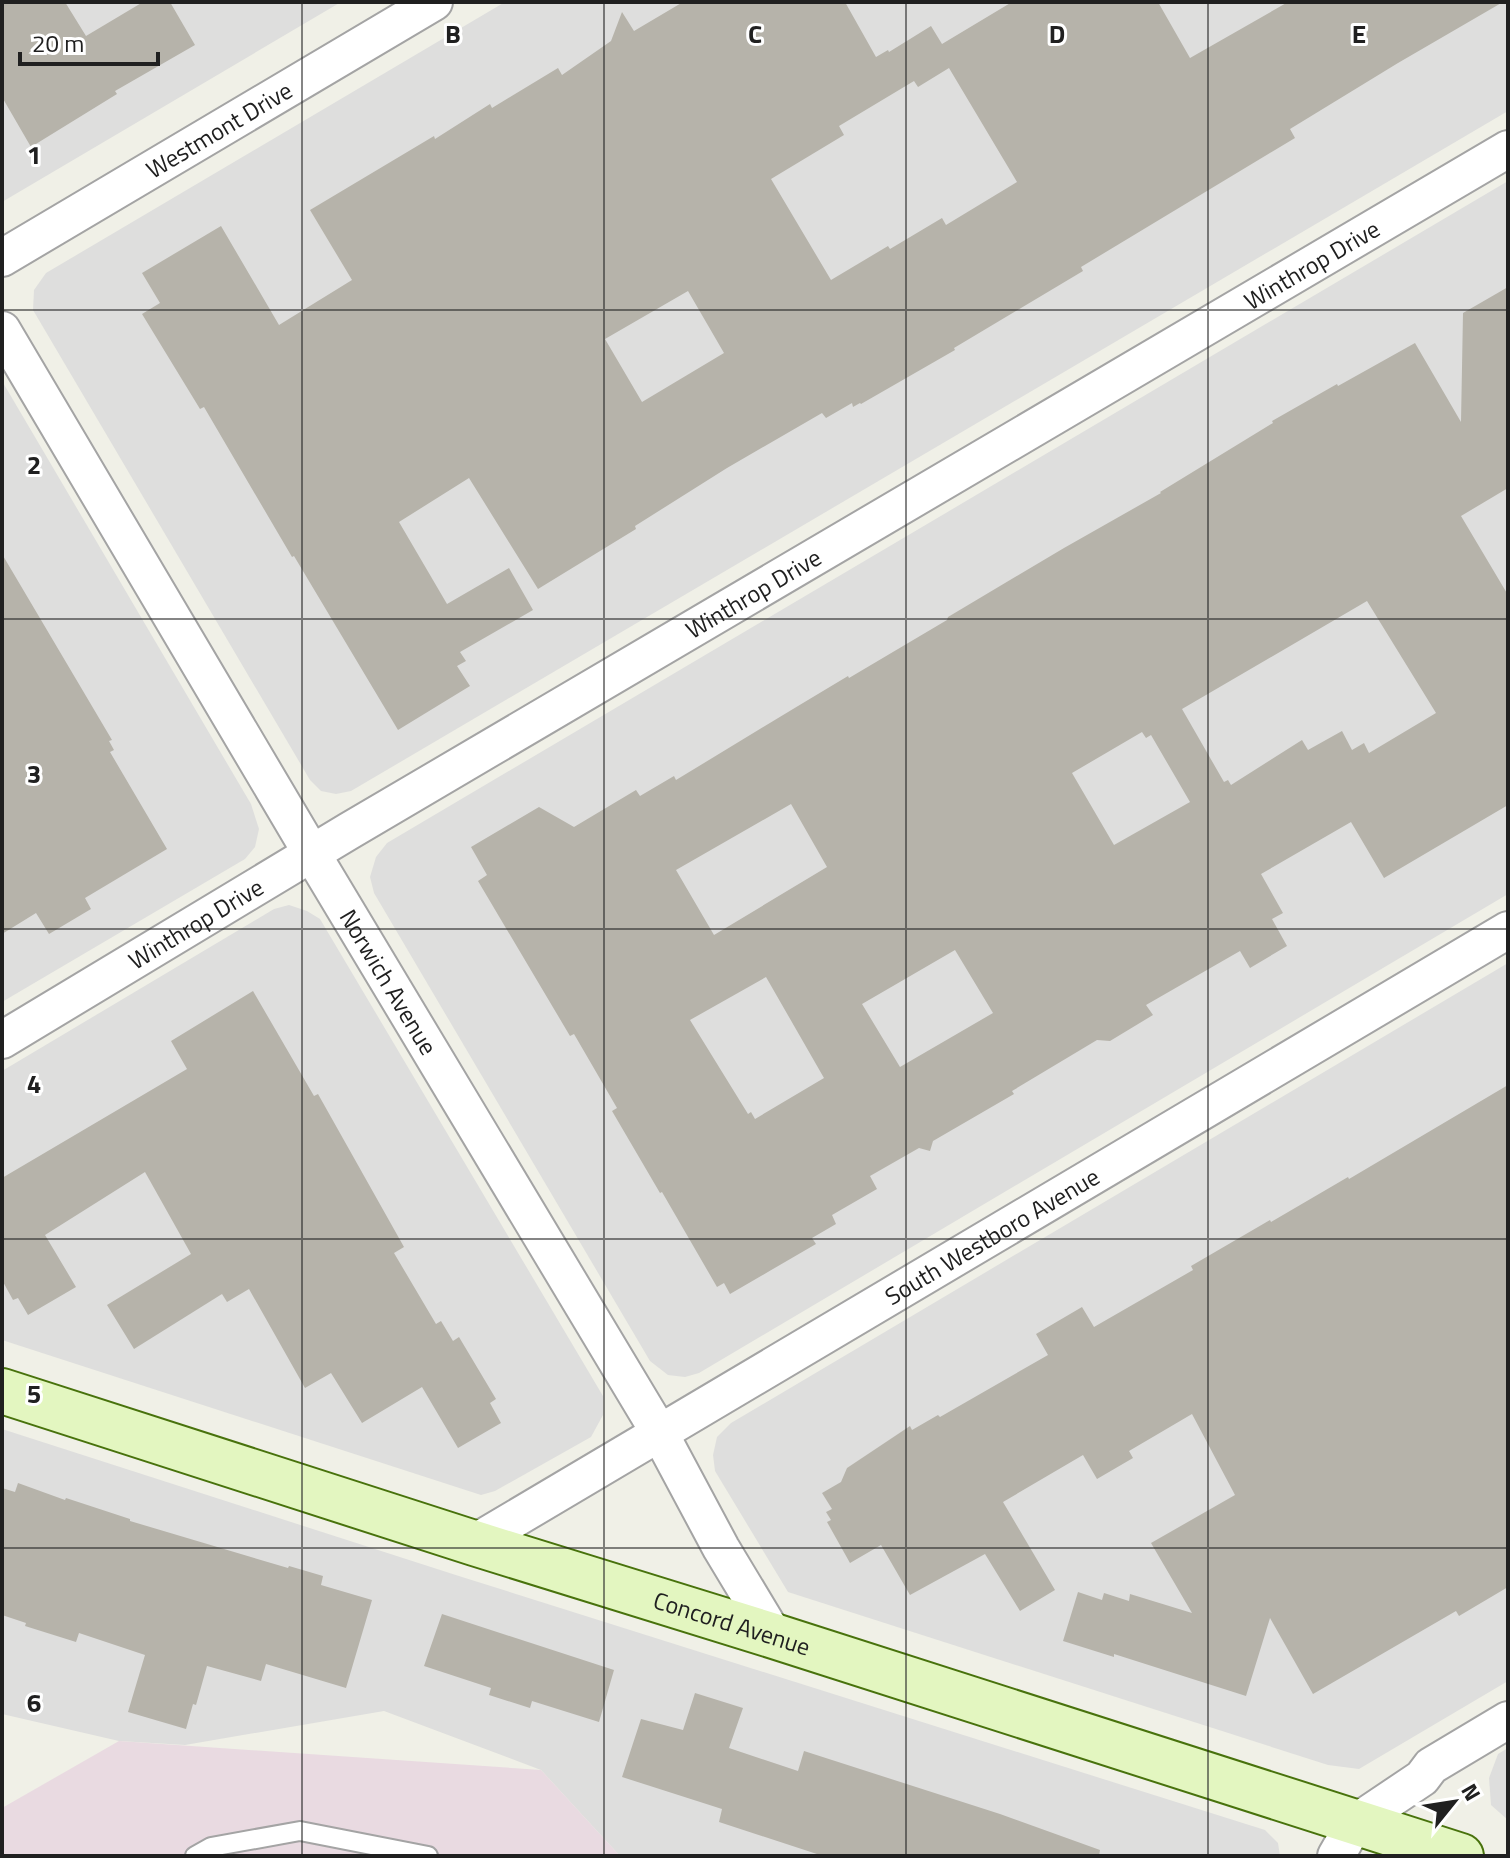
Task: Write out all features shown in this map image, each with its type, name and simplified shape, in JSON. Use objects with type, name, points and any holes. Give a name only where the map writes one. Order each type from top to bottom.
[{"type":"street","name":"Westmont Drive","points":[[2,258],[434,2]]},
{"type":"street","name":"Winthrop Drive","points":[[2,1040],[1508,149]]},
{"type":"street","name":"Norwich Avenue","points":[[2,330],[659,1432],[721,1548],[774,1636]]},
{"type":"street","name":"South Westboro Avenue","points":[[474,1543],[1508,930]]},
{"type":"street","name":"Concord Avenue","points":[[2,1391],[774,1636],[1346,1840],[1461,1856]]},
{"type":"street","points":[[1346,1840],[1422,1778],[1431,1766],[1508,1720]]},
{"type":"lane","points":[[195,1856],[211,1847],[300,1831],[428,1856]]},
{"type":"shaded area","points":[[2,2],[341,2],[2,202]]},
{"type":"shaded area","points":[[505,2],[1508,2],[1508,111],[351,791],[336,794],[321,791],[310,780],[33,310],[34,290],[46,273]]},
{"type":"shaded area","points":[[1508,181],[1508,894],[699,1373],[685,1377],[668,1375],[650,1361],[374,893],[370,877],[376,857],[387,843]]},
{"type":"shaded area","points":[[2,381],[251,804],[259,829],[255,847],[245,859],[2,1002]]},
{"type":"shaded area","points":[[289,905],[320,919],[603,1396],[603,1415],[591,1437],[495,1491],[481,1495],[2,1340],[2,1071],[274,909]]},
{"type":"shaded area","points":[[1508,963],[1508,1681],[1359,1769],[1328,1765],[788,1592],[715,1471],[713,1455],[717,1437],[731,1423]]},
{"type":"shaded area","points":[[2,1429],[1265,1830],[1278,1843],[1280,1856],[620,1856],[541,1770],[384,1711],[185,1745],[119,1741],[2,1714]]},
{"type":"shaded area","points":[[119,1741],[541,1770],[620,1856],[2,1856],[2,1808]]},
{"type":"shaded area","points":[[1508,1748],[1508,1820],[1491,1805],[1489,1778],[1498,1754]]},
{"type":"building","points":[[2,2],[65,2],[86,36],[143,2],[170,2],[195,45],[115,91],[117,94],[31,147],[2,97]]},
{"type":"building","points":[[683,2],[845,2],[876,57],[931,26],[942,44],[1012,2],[1158,2],[1190,58],[1288,2],[1503,2],[1290,129],[1295,138],[1081,267],[1083,271],[955,350],[861,404],[853,407],[852,403],[826,418],[822,413],[727,468],[538,589],[469,478],[399,522],[447,604],[509,568],[533,610],[460,652],[466,661],[457,666],[470,686],[398,730],[204,407],[200,409],[142,314],[160,303],[142,273],[221,226],[279,325],[352,280],[310,210],[490,104],[492,108],[558,68],[562,75],[611,41],[622,12],[634,31]],"holes":[[[949,68],[1017,182],[946,225],[942,218],[831,280],[771,179],[844,135],[839,126],[914,81],[918,87]],[[688,291],[724,353],[642,402],[605,339]]]},
{"type":"building","points":[[1508,287],[1508,488],[1461,516],[1508,595],[1508,805],[1384,878],[1351,822],[1261,874],[1283,913],[1272,919],[1287,946],[1250,968],[1240,951],[1146,1005],[1153,1015],[1110,1041],[1097,1040],[1012,1091],[1014,1094],[933,1141],[930,1151],[919,1148],[870,1176],[877,1189],[832,1215],[836,1224],[812,1238],[816,1244],[730,1294],[724,1283],[717,1287],[612,1111],[617,1108],[574,1034],[570,1036],[478,881],[487,875],[471,847],[539,807],[574,827],[636,790],[640,796],[674,776],[676,780],[1161,493],[1272,421],[1415,343],[1461,422],[1463,313]],"holes":[[[1367,601],[1436,713],[1369,753],[1364,743],[1352,750],[1342,731],[1308,750],[1302,740],[1231,785],[1228,780],[1224,782],[1182,709]],[[1142,732],[1146,738],[1151,735],[1190,802],[1114,845],[1072,773]],[[791,804],[827,867],[714,935],[676,870]],[[955,950],[993,1013],[900,1067],[862,1004]],[[766,977],[824,1078],[755,1119],[751,1112],[748,1114],[690,1020]]]},
{"type":"building","points":[[2,554],[112,740],[109,741],[114,750],[110,752],[167,849],[85,898],[91,909],[49,934],[36,913],[2,934]]},
{"type":"building","points":[[253,991],[314,1096],[318,1094],[404,1247],[394,1253],[436,1324],[441,1321],[453,1341],[459,1337],[496,1399],[490,1403],[501,1423],[458,1448],[422,1387],[362,1423],[331,1373],[305,1388],[249,1289],[227,1302],[222,1294],[134,1349],[107,1305],[191,1254],[145,1172],[45,1235],[76,1287],[28,1315],[18,1298],[13,1300],[2,1280],[2,1178],[187,1069],[171,1041]]},
{"type":"building","points":[[1508,1085],[1508,1587],[1459,1616],[1456,1611],[1313,1694],[1270,1618],[1246,1696],[1063,1641],[1078,1592],[1102,1600],[1104,1593],[1129,1601],[1130,1594],[1192,1613],[1151,1543],[1235,1495],[1192,1414],[1129,1451],[1133,1458],[1097,1479],[1083,1455],[1003,1502],[1055,1590],[1020,1611],[985,1554],[910,1595],[881,1545],[850,1563],[827,1522],[831,1520],[826,1512],[832,1509],[822,1493],[841,1482],[847,1468],[910,1426],[912,1430],[938,1415],[940,1417],[1048,1355],[1036,1334],[1082,1307],[1094,1327],[1193,1270],[1191,1266],[1349,1179]]},
{"type":"building","points":[[18,1483],[130,1521],[323,1576],[321,1585],[372,1600],[346,1688],[266,1664],[261,1681],[207,1666],[186,1729],[128,1712],[145,1655],[79,1633],[76,1642],[25,1626],[26,1623],[2,1615],[2,1488],[15,1492]]},
{"type":"building","points":[[442,1614],[614,1670],[599,1722],[532,1701],[530,1708],[489,1695],[491,1688],[424,1666]]},
{"type":"building","points":[[695,1693],[743,1708],[729,1748],[798,1771],[804,1751],[1000,1814],[1100,1850],[1099,1856],[823,1856],[719,1822],[722,1809],[622,1777],[641,1719],[683,1730]]}]
